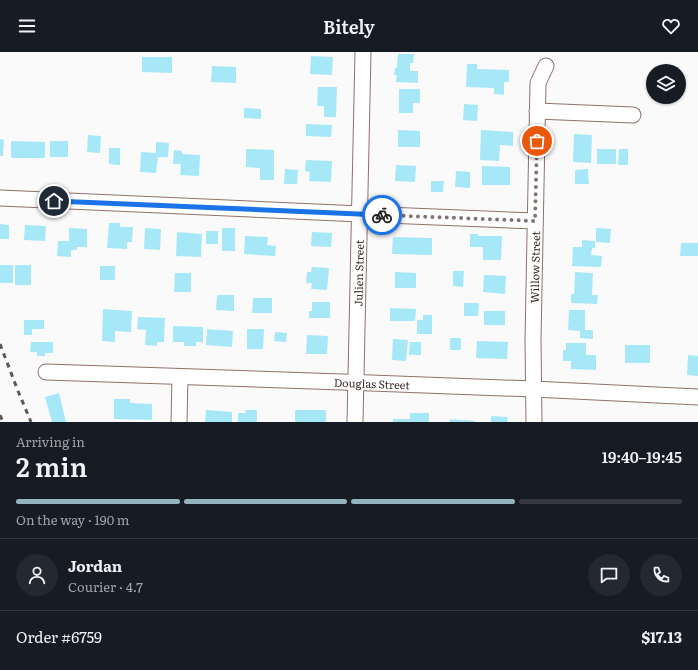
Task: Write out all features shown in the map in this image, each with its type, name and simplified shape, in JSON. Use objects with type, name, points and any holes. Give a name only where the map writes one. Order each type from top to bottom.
[{"type":"street","name":"Julien Street","points":[[355,422],[364,52]]},
{"type":"street","name":"Willow Street","points":[[534,422],[533,339],[537,111],[538,82],[546,66]]},
{"type":"street","points":[[537,111],[633,115]]},
{"type":"street","points":[[0,198],[535,221]]},
{"type":"street","name":"Douglas Street","points":[[46,372],[356,382],[698,397]]},
{"type":"street","points":[[179,422],[180,377]]},
{"type":"building","points":[[398,54],[414,54],[413,63],[410,63],[410,71],[418,71],[418,83],[396,82],[397,75],[394,75],[395,68],[397,68]]},
{"type":"building","points":[[311,56],[333,57],[332,75],[310,74]]},
{"type":"building","points":[[142,57],[172,57],[172,73],[142,72]]},
{"type":"building","points":[[467,64],[477,64],[477,69],[509,70],[509,82],[504,82],[504,95],[494,94],[494,88],[466,87]]},
{"type":"building","points":[[212,66],[236,67],[236,83],[211,82]]},
{"type":"building","points":[[318,87],[337,87],[336,117],[324,117],[324,106],[317,106]]},
{"type":"building","points":[[399,89],[420,89],[420,103],[413,103],[413,113],[399,113]]},
{"type":"building","points":[[464,104],[478,105],[477,121],[463,120]]},
{"type":"building","points":[[244,108],[261,109],[261,119],[244,118]]},
{"type":"building","points":[[306,124],[332,125],[331,137],[306,136]]},
{"type":"building","points":[[398,130],[420,131],[420,147],[398,147]]},
{"type":"building","points":[[481,130],[513,132],[513,146],[500,145],[499,161],[480,160]]},
{"type":"building","points":[[574,134],[592,135],[591,163],[573,162]]},
{"type":"building","points":[[88,135],[101,136],[100,153],[87,152]]},
{"type":"building","points":[[0,139],[4,140],[3,156],[0,156]]},
{"type":"building","points":[[11,141],[45,142],[45,158],[11,158]]},
{"type":"building","points":[[50,141],[68,141],[68,157],[50,157]]},
{"type":"building","points":[[156,142],[169,143],[168,157],[158,157],[156,173],[140,172],[141,152],[156,153]]},
{"type":"building","points":[[109,148],[120,148],[120,165],[109,164]]},
{"type":"building","points":[[246,149],[274,150],[274,180],[260,180],[260,168],[246,167]]},
{"type":"building","points":[[597,149],[616,149],[616,164],[597,164]]},
{"type":"building","points":[[619,149],[628,149],[628,165],[618,165]]},
{"type":"building","points":[[174,150],[182,151],[182,154],[200,155],[199,176],[180,175],[181,164],[173,164]]},
{"type":"building","points":[[306,160],[332,161],[331,182],[309,181],[310,172],[305,171]]},
{"type":"building","points":[[396,165],[416,166],[415,182],[395,181]]},
{"type":"building","points":[[482,166],[510,167],[510,185],[482,185]]},
{"type":"building","points":[[285,169],[298,170],[297,184],[284,184]]},
{"type":"building","points":[[588,169],[589,184],[575,184],[575,170]]},
{"type":"building","points":[[456,171],[470,172],[470,188],[455,187]]},
{"type":"building","points":[[431,181],[444,181],[443,192],[431,192]]},
{"type":"building","points":[[109,223],[120,223],[120,227],[133,227],[132,242],[127,242],[127,249],[107,248]]},
{"type":"building","points":[[0,224],[9,225],[9,239],[0,239]]},
{"type":"building","points":[[25,225],[46,226],[45,241],[24,240]]},
{"type":"building","points":[[69,228],[87,229],[87,247],[77,247],[77,250],[71,250],[71,257],[57,256],[58,241],[69,241]]},
{"type":"building","points":[[145,228],[161,229],[160,250],[144,249]]},
{"type":"building","points":[[222,228],[235,228],[235,251],[222,251]]},
{"type":"building","points":[[596,228],[611,229],[610,243],[596,242]]},
{"type":"building","points":[[206,231],[218,231],[218,244],[206,244]]},
{"type":"building","points":[[177,232],[202,234],[201,257],[176,256]]},
{"type":"building","points":[[312,232],[332,233],[331,247],[311,246]]},
{"type":"building","points":[[470,234],[478,234],[478,236],[502,236],[501,260],[483,260],[483,247],[470,247]]},
{"type":"building","points":[[245,236],[268,237],[267,245],[276,246],[275,256],[244,254]]},
{"type":"building","points":[[393,237],[432,238],[432,255],[392,254]]},
{"type":"building","points":[[582,240],[595,241],[595,248],[592,248],[591,255],[602,256],[601,267],[572,266],[573,247],[582,247]]},
{"type":"building","points":[[681,243],[698,243],[698,256],[680,256]]},
{"type":"building","points":[[0,265],[13,265],[13,283],[0,283]]},
{"type":"building","points":[[15,265],[31,265],[31,285],[15,285]]},
{"type":"building","points":[[100,266],[115,266],[115,280],[100,280]]},
{"type":"building","points":[[312,267],[329,268],[327,290],[311,289],[312,283],[306,283],[307,272],[311,272]]},
{"type":"building","points":[[453,271],[464,271],[463,287],[453,286]]},
{"type":"building","points":[[395,272],[416,273],[416,288],[395,288]]},
{"type":"building","points":[[575,272],[593,273],[592,295],[598,295],[597,304],[571,303],[571,294],[574,294]]},
{"type":"building","points":[[175,273],[191,273],[191,292],[174,292]]},
{"type":"building","points":[[484,275],[506,276],[505,294],[483,292]]},
{"type":"building","points":[[217,295],[234,295],[234,311],[216,310]]},
{"type":"building","points":[[253,298],[272,298],[272,313],[252,313]]},
{"type":"building","points":[[312,302],[330,302],[330,318],[309,318],[309,311],[312,311]]},
{"type":"building","points":[[464,303],[479,303],[478,316],[464,316]]},
{"type":"building","points":[[390,308],[416,309],[415,321],[390,321]]},
{"type":"building","points":[[103,309],[132,311],[131,332],[115,331],[115,342],[102,341]]},
{"type":"building","points":[[569,310],[585,310],[585,330],[593,330],[593,339],[580,338],[580,331],[568,330]]},
{"type":"building","points":[[484,311],[505,311],[505,325],[484,325]]},
{"type":"building","points":[[423,315],[432,315],[432,334],[417,334],[417,320],[423,320]]},
{"type":"building","points":[[138,317],[165,318],[164,342],[157,342],[157,346],[145,345],[146,330],[137,329]]},
{"type":"building","points":[[24,320],[44,320],[44,329],[32,329],[32,335],[24,335]]},
{"type":"building","points":[[173,326],[203,327],[203,342],[196,342],[196,346],[184,346],[184,342],[173,342]]},
{"type":"building","points":[[207,329],[233,331],[232,347],[206,345]]},
{"type":"building","points":[[247,329],[264,329],[263,349],[247,349]]},
{"type":"building","points":[[275,332],[287,333],[286,342],[274,341]]},
{"type":"building","points":[[307,335],[328,336],[327,354],[306,354]]},
{"type":"building","points":[[450,338],[461,338],[461,350],[450,350]]},
{"type":"building","points":[[393,339],[408,340],[406,361],[392,360]]},
{"type":"building","points":[[477,341],[508,342],[507,359],[476,358]]},
{"type":"building","points":[[31,342],[53,342],[53,353],[45,353],[45,356],[37,356],[37,352],[30,352]]},
{"type":"building","points":[[410,342],[421,342],[421,355],[409,355]]},
{"type":"building","points":[[566,343],[586,343],[586,355],[596,355],[596,370],[571,369],[571,361],[563,361],[563,350],[566,350]]},
{"type":"building","points":[[625,345],[650,345],[650,363],[625,363]]},
{"type":"building","points":[[688,355],[698,356],[698,376],[687,375]]},
{"type":"building","points":[[59,393],[66,422],[52,422],[45,397]]},
{"type":"building","points":[[114,399],[130,399],[130,403],[152,404],[152,420],[114,419]]},
{"type":"building","points":[[206,410],[232,412],[232,422],[205,422]]},
{"type":"building","points":[[245,410],[257,410],[257,422],[238,422],[238,413],[246,413]]},
{"type":"building","points":[[295,410],[326,410],[326,422],[295,422]]},
{"type":"building","points":[[410,413],[429,413],[429,422],[393,422],[393,419],[410,419]]},
{"type":"building","points":[[491,416],[508,417],[507,422],[491,422]]},
{"type":"building","points":[[450,419],[475,421],[475,422],[450,422]]},
{"type":"railway","points":[[0,344],[31,422]]},
{"type":"railway","points":[[0,415],[3,422]]},
{"type":"way so far","points":[[382,215],[535,221],[537,141]]},
{"type":"route","points":[[54,201],[382,215]]}]
